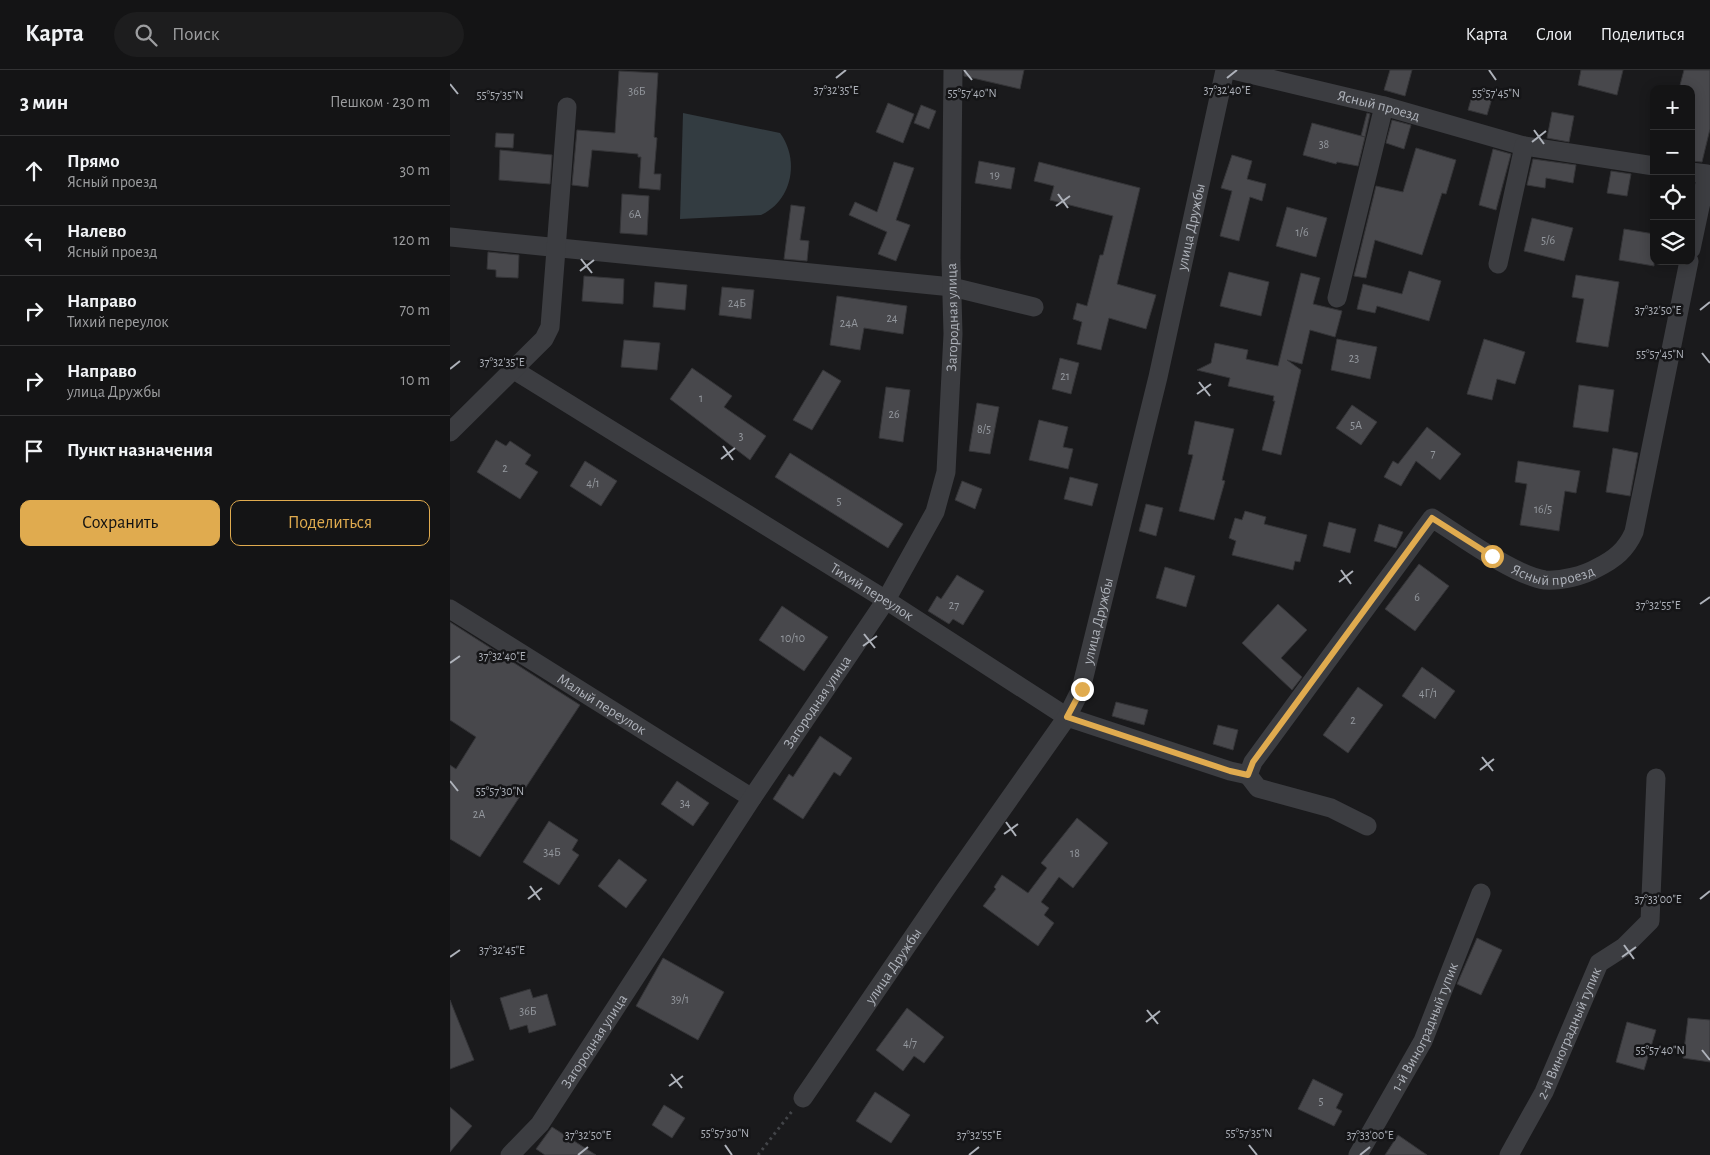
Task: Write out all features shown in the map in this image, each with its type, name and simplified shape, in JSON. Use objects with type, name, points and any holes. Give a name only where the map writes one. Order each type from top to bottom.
[{"type":"street","name":"Загородная улица","points":[[510,1155],[540,1124],[752,798],[886,600],[936,512],[946,472],[953,334],[953,70]]},
{"type":"street","name":"улица Дружбы","points":[[803,1098],[945,890],[1067,717],[1082,689],[1156,386],[1225,70]]},
{"type":"street","name":"Ясный проезд","points":[[1233,70],[1384,106],[1524,146],[1650,165]]},
{"type":"street","points":[[1337,298],[1384,106]]},
{"type":"street","points":[[450,432],[544,339],[550,327],[567,107]]},
{"type":"street","points":[[1498,264],[1524,146]]},
{"type":"street","points":[[1695,224],[1703,173]]},
{"type":"street","points":[[450,237],[556,246],[952,287],[1034,307]]},
{"type":"street","name":"Ясный проезд","points":[[1248,775],[1253,762],[1432,518],[1492,556],[1527,574],[1544,580],[1557,580],[1593,570],[1618,556],[1628,545],[1634,532],[1688,265]]},
{"type":"street","name":"Тихий переулок","points":[[514,370],[886,600],[1067,717],[1230,771],[1248,775]]},
{"type":"street","name":"Малый переулок","points":[[450,609],[752,798]]},
{"type":"street","points":[[1248,775],[1258,788],[1331,808],[1368,826]]},
{"type":"street","name":"2-й Виноградный тупик","points":[[1509,1155],[1544,1092],[1599,963],[1624,947],[1650,921],[1656,778]]},
{"type":"street","name":"1-й Виноградный тупик","points":[[1358,1155],[1424,1041],[1481,893]]},
{"type":"path","points":[[758,1155],[803,1098]]},
{"type":"shaded area","points":[[683,113],[780,133],[790,155],[790,179],[780,200],[772,209],[761,215],[680,219]]},
{"type":"building","points":[[964,70],[1024,70],[1020,89],[964,76]]},
{"type":"building","points":[[1390,70],[1412,70],[1405,96],[1384,90]]},
{"type":"building","points":[[1581,70],[1623,70],[1617,95],[1578,85]]},
{"type":"building","points":[[1684,70],[1710,70],[1710,129],[1702,162],[1695,161],[1695,85],[1680,85]]},
{"type":"building","points":[[619,71],[658,73],[654,137],[657,138],[654,174],[661,174],[660,190],[639,188],[641,157],[638,157],[638,154],[592,150],[588,187],[572,185],[577,130],[615,133]]},
{"type":"building","points":[[1474,89],[1493,95],[1487,115],[1468,110]]},
{"type":"building","points":[[888,103],[914,114],[903,143],[876,132]]},
{"type":"building","points":[[921,105],[936,111],[929,129],[914,123]]},
{"type":"building","points":[[1552,112],[1574,116],[1569,142],[1547,138]]},
{"type":"building","points":[[1367,113],[1370,114],[1365,137],[1361,136]]},
{"type":"building","points":[[1392,120],[1411,125],[1404,149],[1386,143]]},
{"type":"building","points":[[1312,123],[1365,137],[1358,166],[1337,162],[1336,164],[1303,155]]},
{"type":"building","points":[[496,133],[514,134],[513,148],[495,147]]},
{"type":"building","points":[[1416,148],[1456,160],[1446,194],[1442,193],[1422,255],[1375,240],[1366,278],[1354,276],[1376,186],[1403,192]]},
{"type":"building","points":[[1493,149],[1511,154],[1496,210],[1479,205]]},
{"type":"building","points":[[500,150],[552,155],[550,184],[499,180]]},
{"type":"building","points":[[1232,155],[1252,161],[1247,179],[1266,184],[1262,201],[1250,197],[1239,241],[1220,236],[1232,191],[1221,188]]},
{"type":"building","points":[[1533,159],[1576,165],[1573,183],[1546,178],[1545,188],[1527,185]]},
{"type":"building","points":[[979,161],[1015,168],[1011,189],[975,183]]},
{"type":"building","points":[[894,162],[914,168],[896,220],[910,225],[896,261],[878,254],[887,232],[849,215],[855,202],[877,212]]},
{"type":"building","points":[[1039,162],[1140,188],[1117,284],[1156,295],[1146,329],[1109,318],[1101,350],[1077,344],[1082,322],[1073,319],[1077,303],[1087,306],[1100,255],[1103,255],[1113,216],[1050,200],[1054,186],[1034,181]]},
{"type":"building","points":[[1611,171],[1631,174],[1627,196],[1607,193]]},
{"type":"building","points":[[622,194],[649,196],[647,235],[620,233]]},
{"type":"building","points":[[791,205],[805,207],[800,240],[809,241],[807,261],[784,259]]},
{"type":"building","points":[[1287,207],[1327,218],[1316,257],[1276,246]]},
{"type":"building","points":[[1532,218],[1573,228],[1564,261],[1524,251]]},
{"type":"building","points":[[1624,229],[1650,233],[1650,265],[1654,266],[1619,260]]},
{"type":"building","points":[[488,252],[519,255],[518,278],[496,277],[496,270],[487,269]]},
{"type":"building","points":[[1409,271],[1441,281],[1429,321],[1377,306],[1375,313],[1357,309],[1363,284],[1402,294]]},
{"type":"building","points":[[1229,272],[1269,282],[1261,316],[1220,306]]},
{"type":"building","points":[[1301,273],[1320,278],[1313,304],[1342,311],[1335,337],[1310,330],[1302,364],[1287,360],[1301,370],[1281,455],[1262,450],[1275,401],[1273,401],[1274,396],[1228,386],[1230,378],[1197,370],[1211,363],[1215,343],[1248,350],[1246,359],[1278,366]]},
{"type":"building","points":[[1576,275],[1619,282],[1608,347],[1576,342],[1584,299],[1572,297]]},
{"type":"building","points":[[584,276],[624,279],[623,304],[582,301]]},
{"type":"building","points":[[655,282],[687,285],[685,310],[653,307]]},
{"type":"building","points":[[722,287],[754,290],[751,319],[719,315]]},
{"type":"building","points":[[837,296],[907,306],[903,334],[864,328],[860,350],[830,345]]},
{"type":"building","points":[[1337,339],[1377,347],[1370,379],[1331,370]]},
{"type":"building","points":[[1484,339],[1525,352],[1515,384],[1497,379],[1492,400],[1467,394]]},
{"type":"building","points":[[624,340],[660,343],[657,370],[621,367]]},
{"type":"building","points":[[1060,358],[1079,363],[1071,394],[1052,389]]},
{"type":"building","points":[[692,368],[732,396],[724,407],[766,436],[750,460],[670,399]]},
{"type":"building","points":[[823,370],[841,381],[812,430],[793,420]]},
{"type":"building","points":[[1579,385],[1614,390],[1608,432],[1573,427]]},
{"type":"building","points":[[886,387],[910,390],[903,442],[879,438]]},
{"type":"building","points":[[977,403],[999,407],[990,454],[969,451]]},
{"type":"building","points":[[1352,405],[1377,422],[1361,445],[1336,428]]},
{"type":"building","points":[[1039,420],[1068,427],[1063,447],[1073,449],[1068,469],[1029,460]]},
{"type":"building","points":[[1195,421],[1234,429],[1222,480],[1225,481],[1214,520],[1179,511],[1193,455],[1188,454]]},
{"type":"building","points":[[1427,427],[1461,454],[1440,480],[1416,461],[1401,486],[1384,477],[1393,461],[1398,464]]},
{"type":"building","points":[[496,440],[506,446],[510,441],[531,455],[525,464],[538,472],[520,499],[477,472]]},
{"type":"building","points":[[1613,448],[1638,453],[1630,496],[1606,492]]},
{"type":"building","points":[[790,453],[903,524],[888,548],[775,477]]},
{"type":"building","points":[[585,461],[617,481],[601,506],[570,486]]},
{"type":"building","points":[[1518,461],[1580,471],[1576,493],[1565,491],[1559,531],[1520,525],[1527,484],[1515,482]]},
{"type":"building","points":[[1070,477],[1098,484],[1092,506],[1064,499]]},
{"type":"building","points":[[962,481],[982,489],[975,509],[955,500]]},
{"type":"building","points":[[1146,504],[1163,508],[1156,536],[1139,531]]},
{"type":"building","points":[[1245,511],[1266,517],[1264,524],[1307,535],[1300,562],[1295,561],[1293,570],[1232,555],[1236,541],[1229,538],[1235,518],[1242,520]]},
{"type":"building","points":[[1329,522],[1356,529],[1350,553],[1323,546]]},
{"type":"building","points":[[1379,524],[1403,532],[1396,548],[1374,541]]},
{"type":"building","points":[[1419,564],[1449,586],[1415,631],[1385,609]]},
{"type":"building","points":[[1165,567],[1195,576],[1186,607],[1156,598]]},
{"type":"building","points":[[957,575],[984,591],[963,625],[953,619],[949,624],[928,611],[937,596],[941,599]]},
{"type":"building","points":[[1278,604],[1307,630],[1281,658],[1302,677],[1292,690],[1242,643]]},
{"type":"building","points":[[782,606],[828,637],[804,671],[759,640]]},
{"type":"building","points":[[450,622],[580,705],[480,857],[450,839],[450,765],[456,769],[476,737],[450,720]]},
{"type":"building","points":[[1422,667],[1455,691],[1435,719],[1402,696]]},
{"type":"building","points":[[1358,687],[1383,705],[1348,753],[1323,735]]},
{"type":"building","points":[[1116,702],[1148,710],[1144,725],[1112,716]]},
{"type":"building","points":[[1218,725],[1238,730],[1233,750],[1213,744]]},
{"type":"building","points":[[820,736],[852,758],[840,776],[834,772],[803,819],[773,799],[789,774],[793,777]]},
{"type":"building","points":[[677,781],[709,803],[693,826],[661,804]]},
{"type":"building","points":[[1077,818],[1108,843],[1073,888],[1059,877],[1041,902],[1049,908],[1044,915],[1054,923],[1038,946],[983,906],[996,889],[994,887],[1002,875],[1028,893],[1047,868],[1041,863]]},
{"type":"building","points":[[549,821],[578,840],[572,850],[579,855],[559,885],[523,862]]},
{"type":"building","points":[[619,859],[647,880],[626,908],[598,886]]},
{"type":"building","points":[[1477,938],[1502,950],[1481,995],[1457,984]]},
{"type":"building","points":[[663,958],[724,992],[698,1040],[636,1006]]},
{"type":"building","points":[[530,989],[533,998],[547,994],[556,1025],[529,1033],[527,1025],[510,1030],[500,998]]},
{"type":"building","points":[[450,1000],[474,1060],[450,1069]]},
{"type":"building","points":[[907,1008],[944,1037],[924,1063],[914,1056],[903,1071],[876,1050]]},
{"type":"building","points":[[1688,1018],[1710,1020],[1710,1062],[1683,1058]]},
{"type":"building","points":[[1627,1022],[1656,1030],[1644,1070],[1616,1062]]},
{"type":"building","points":[[1313,1079],[1343,1094],[1336,1108],[1342,1111],[1334,1126],[1298,1109]]},
{"type":"building","points":[[875,1092],[910,1115],[891,1143],[856,1121]]},
{"type":"building","points":[[664,1105],[685,1118],[672,1138],[652,1125]]},
{"type":"building","points":[[450,1107],[472,1126],[450,1152]]},
{"type":"building","points":[[552,1127],[596,1155],[545,1155],[536,1149]]},
{"type":"building","points":[[1398,1135],[1427,1155],[1385,1155]]},
{"type":"route","points":[[1082,689],[1067,717],[1230,771],[1248,775],[1253,762],[1432,518],[1492,556]]}]
